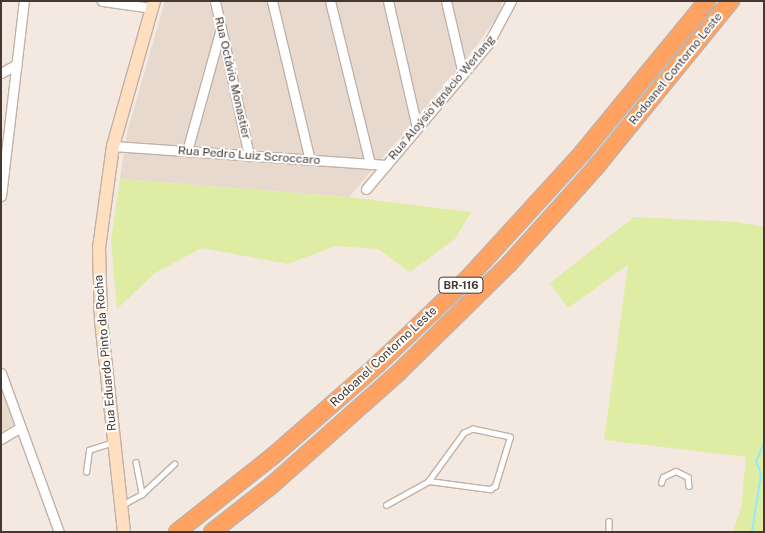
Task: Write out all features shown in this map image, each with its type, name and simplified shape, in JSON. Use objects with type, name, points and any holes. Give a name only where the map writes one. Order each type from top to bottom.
[{"type":"highway","name":"Rodoanel Contorno Leste","points":[[177,532],[273,456],[378,364],[469,277],[583,152],[707,1]]},
{"type":"highway","name":"Rodoanel Contorno Leste","points":[[212,532],[272,485],[391,380],[509,264],[624,134],[731,1]]},
{"type":"main road","name":"Rua Eduardo Pinto da Rocha","points":[[124,532],[98,271],[100,223],[113,146],[153,4]]},
{"type":"street","points":[[1,196],[4,153],[24,1]]},
{"type":"street","points":[[102,1],[153,4]]},
{"type":"street","name":"Rua Octávio Monastier","points":[[215,1],[249,156]]},
{"type":"street","points":[[272,1],[310,160]]},
{"type":"street","points":[[330,1],[370,164]]},
{"type":"street","points":[[388,1],[417,128]]},
{"type":"street","points":[[446,1],[463,74]]},
{"type":"street","name":"Rua Aloýsio Ignácio Werlang","points":[[366,189],[493,36],[511,1]]},
{"type":"street","points":[[188,151],[221,29]]},
{"type":"street","points":[[1,73],[17,64]]},
{"type":"street","name":"Rua Pedro Luiz Scroccaro","points":[[113,146],[386,165]]},
{"type":"street","points":[[1,373],[59,532]]},
{"type":"street","points":[[1,439],[21,427]]},
{"type":"lane","points":[[386,505],[429,481],[464,433],[473,429],[510,437],[498,478],[490,488],[429,481]]},
{"type":"lane","points":[[86,472],[89,450],[114,442]]},
{"type":"lane","points":[[136,462],[142,494]]},
{"type":"lane","points":[[121,505],[142,494],[174,464]]},
{"type":"lane","points":[[661,483],[663,477],[676,470],[688,477],[689,486]]},
{"type":"lane","points":[[609,521],[609,532]]},
{"type":"shaded area","points":[[165,1],[503,1],[499,14],[466,60],[349,197],[120,179],[127,133]]},
{"type":"shaded area","points":[[1,384],[16,423],[1,433]]},
{"type":"green space","points":[[120,179],[349,197],[471,212],[455,239],[410,272],[378,249],[336,246],[287,264],[202,248],[155,273],[117,309],[111,240]]},
{"type":"green space","points":[[634,217],[738,222],[764,227],[764,532],[733,532],[741,508],[746,457],[604,440],[628,265],[568,308],[550,283]]},
{"type":"waterway","points":[[752,532],[761,474],[756,461],[764,443]]}]
